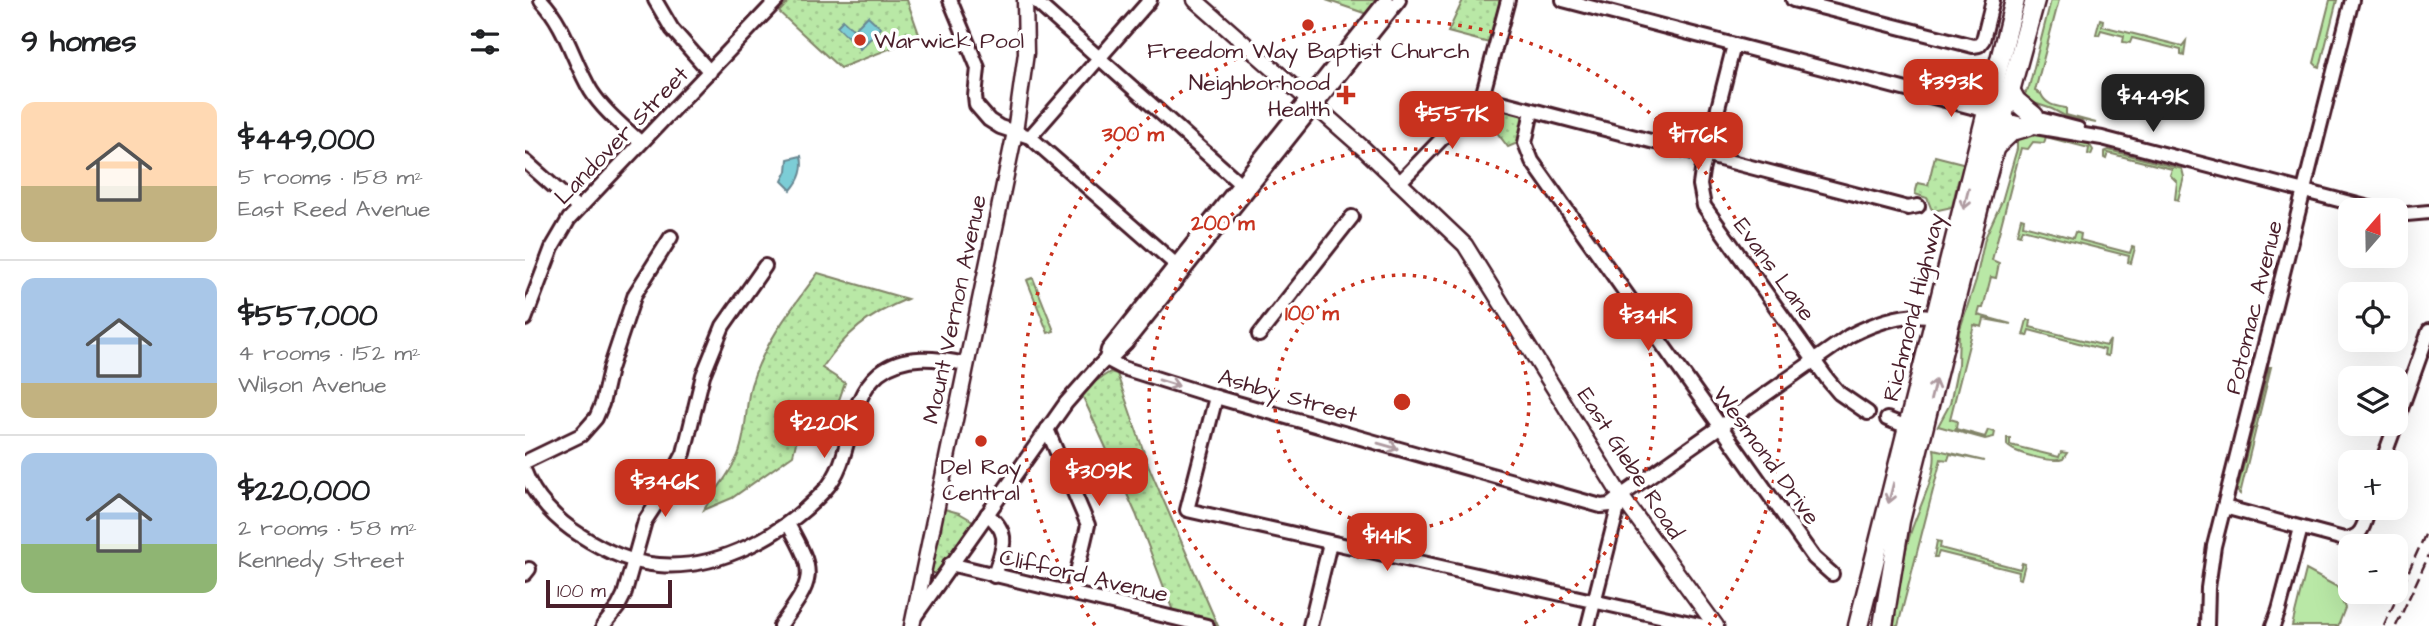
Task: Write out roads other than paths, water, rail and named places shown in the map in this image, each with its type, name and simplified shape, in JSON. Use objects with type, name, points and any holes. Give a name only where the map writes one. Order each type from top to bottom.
[{"type":"highway","name":"Richmond Highway","points":[[1944,319],[1995,147],[2015,0]]},
{"type":"highway","name":"Richmond Highway","points":[[1858,626],[1856,603],[1915,430],[1999,106],[2035,0]]},
{"type":"highway","points":[[1995,147],[2012,131],[2031,121],[2015,102],[1999,106]]},
{"type":"highway","name":"Richmond Highway","points":[[1883,626],[1915,430]]},
{"type":"main road","name":"Mount Vernon Avenue","points":[[911,624],[966,364],[1022,134],[1026,53],[1025,0]]},
{"type":"main road","name":"East Glebe Road","points":[[1195,0],[1399,183],[1455,235],[1473,256],[1621,496],[1716,626]]},
{"type":"street","points":[[541,0],[560,26],[592,92],[607,112],[640,142]]},
{"type":"street","points":[[655,0],[672,29],[710,72]]},
{"type":"street","name":"Landover Street","points":[[525,319],[557,237],[578,208],[777,0]]},
{"type":"street","points":[[950,0],[978,68],[975,96],[977,105],[989,120],[1022,134],[1179,267]]},
{"type":"street","points":[[1034,0],[1244,187]]},
{"type":"street","points":[[1022,134],[1099,57],[1150,0]]},
{"type":"street","points":[[1311,103],[1386,0]]},
{"type":"street","points":[[911,624],[950,565],[1081,384],[1105,359],[1113,356],[1126,343],[1179,267],[1311,103],[1399,0]]},
{"type":"street","points":[[1399,183],[1482,97],[1508,0]]},
{"type":"street","points":[[1563,0],[1734,45],[1999,106],[2010,121],[2031,121],[2102,138],[2338,200]]},
{"type":"street","points":[[1793,0],[1973,46],[1979,45],[1983,40],[1993,0]]},
{"type":"street","name":"Potomac Avenue","points":[[2207,626],[2209,574],[2224,507],[2352,0]]},
{"type":"street","name":"Evans Lane","points":[[1734,45],[1700,186],[1704,206],[1839,393],[1868,413]]},
{"type":"street","points":[[1482,97],[1907,208],[1918,206]]},
{"type":"street","name":"Wesmond Drive","points":[[1532,111],[1525,143],[1532,162],[1814,558],[1832,574]]},
{"type":"street","points":[[525,161],[578,208]]},
{"type":"street","points":[[2408,214],[2429,212]]},
{"type":"street","points":[[1259,334],[1352,217]]},
{"type":"street","points":[[525,462],[581,435],[596,418],[603,404],[610,369],[635,294],[671,237]]},
{"type":"street","points":[[603,626],[618,607],[645,521],[684,453],[697,391],[723,326],[765,266]]},
{"type":"street","points":[[1588,626],[1621,496],[1843,340],[1872,326],[1910,316],[1929,315],[1944,319]]},
{"type":"street","points":[[2408,390],[2429,331]]},
{"type":"street","points":[[525,472],[543,502],[573,531],[613,553],[656,565],[709,560],[778,531],[823,492],[835,476],[847,449],[858,401],[864,389],[879,374],[896,364],[919,358],[966,364]]},
{"type":"street","name":"Ashby Street","points":[[1105,359],[1123,369],[1216,397],[1601,506],[1609,505],[1621,496]]},
{"type":"street","points":[[1216,397],[1187,510],[1704,626]]},
{"type":"street","points":[[1887,419],[1915,430]]},
{"type":"street","points":[[1047,429],[1088,525],[1072,593]]},
{"type":"street","points":[[2224,507],[2344,539],[2357,537],[2365,520]]},
{"type":"street","points":[[987,514],[1001,526],[1004,536],[994,576]]},
{"type":"street","points":[[780,626],[799,599],[809,570],[806,554],[789,524]]},
{"type":"street","points":[[2273,626],[2301,528]]},
{"type":"street","points":[[1310,626],[1330,543]]},
{"type":"street","name":"Clifford Avenue","points":[[950,565],[1207,626]]},
{"type":"water","name":"Warwick Pool","points":[[868,16],[881,28],[860,49],[837,26],[843,20],[854,30]]},
{"type":"water","points":[[801,156],[801,174],[791,190],[782,181],[787,171],[788,159]]},
{"type":"railway","points":[[2384,626],[2429,526]]},
{"type":"railway","points":[[2396,626],[2429,555]]},
{"type":"place","name":"Freedom Way Baptist Church","points":[[1308,25]]},
{"type":"place","name":"Warwick Pool","points":[[860,40]]},
{"type":"place","name":"Neighborhood Health","points":[[1346,95]]},
{"type":"place","name":"Del Ray Central","points":[[981,441]]}]
